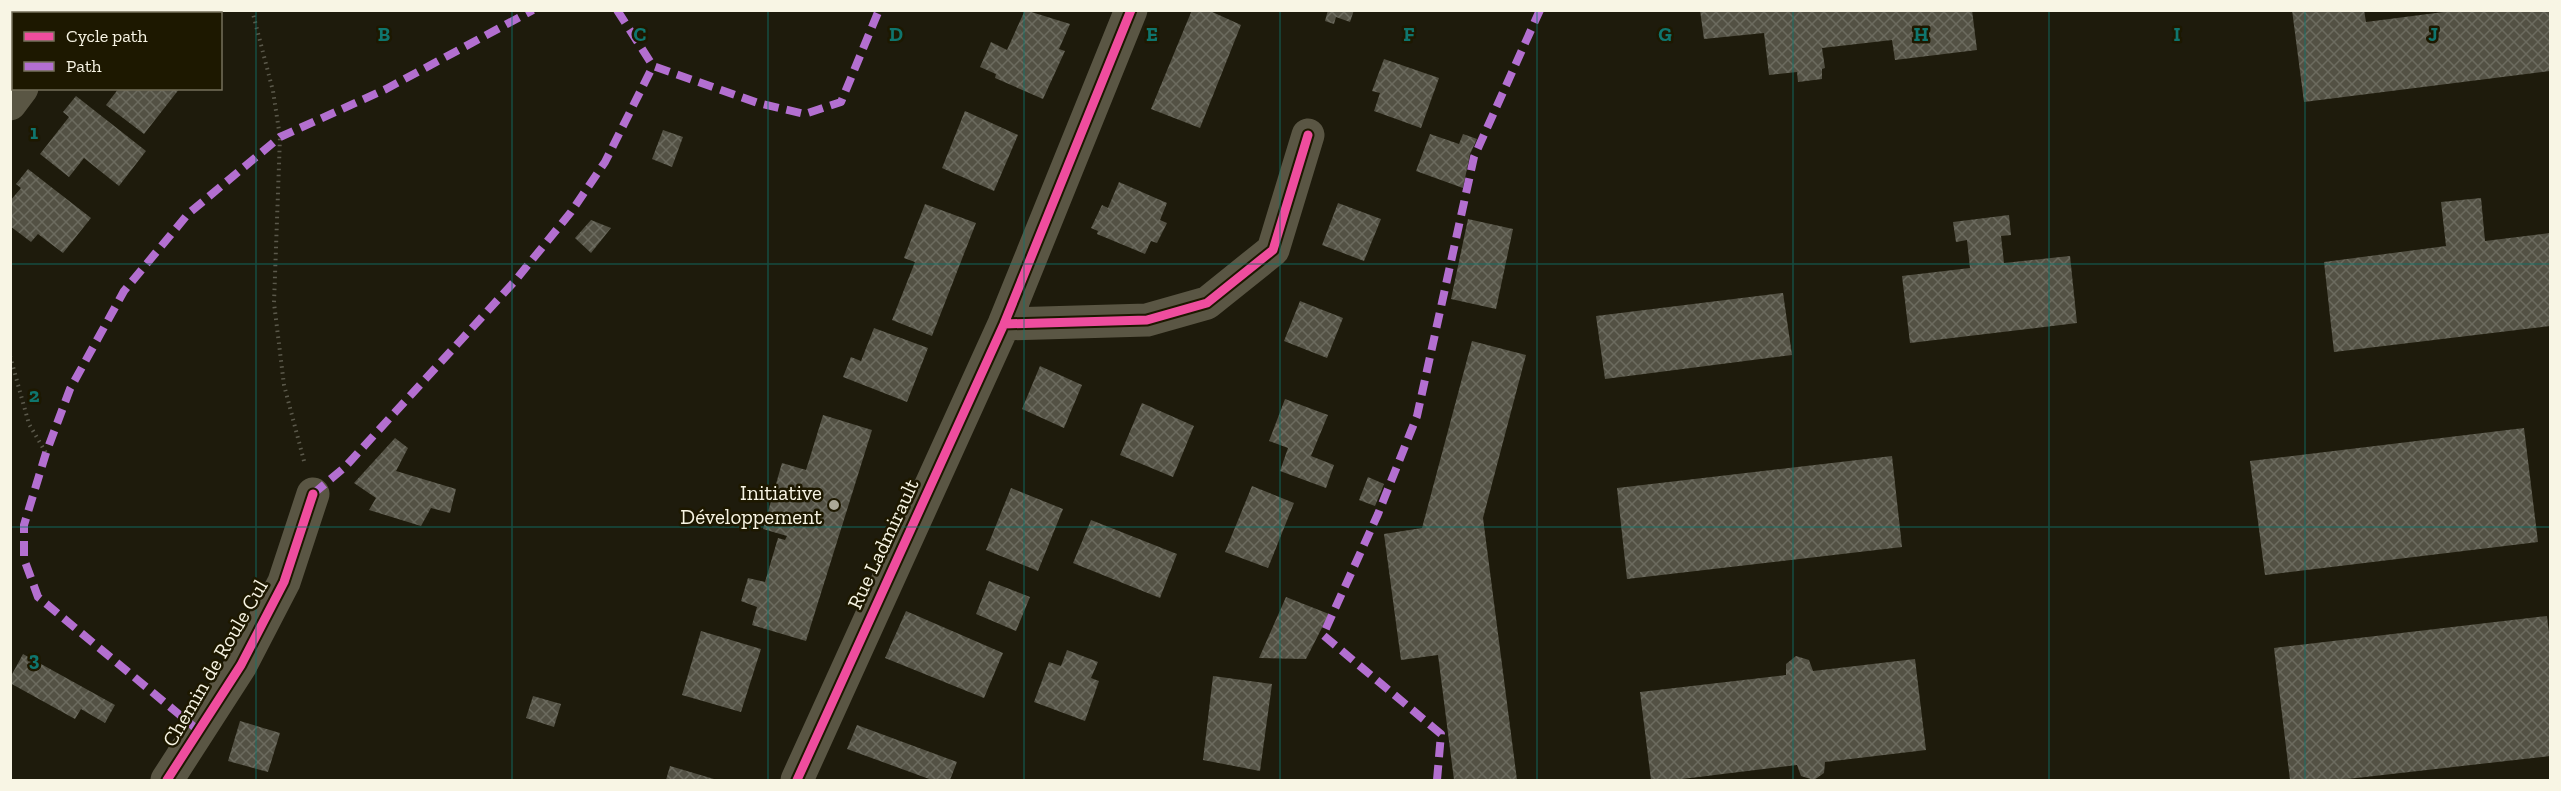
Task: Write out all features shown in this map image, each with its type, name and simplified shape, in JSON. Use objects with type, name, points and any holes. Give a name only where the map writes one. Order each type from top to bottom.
[{"type":"street","name":"Rue Ladmirault","points":[[797,780],[1004,324],[1131,10]]},
{"type":"street","points":[[10,104],[20,90]]},
{"type":"street","points":[[1004,324],[1147,320],[1207,303],[1273,250],[1308,135]]},
{"type":"street","name":"Chemin de Roule Cul","points":[[167,780],[240,665],[284,582],[313,494]]},
{"type":"path","points":[[252,10],[273,91],[280,137],[274,303],[284,385],[313,494]]},
{"type":"path","points":[[10,356],[29,424],[46,453]]},
{"type":"building","points":[[119,10],[173,10],[173,12],[118,12]]},
{"type":"building","points":[[1025,10],[1070,24],[1059,49],[1065,51],[1043,99],[995,78],[996,74],[980,67],[991,42],[1007,50]]},
{"type":"building","points":[[1192,10],[1208,10],[1241,25],[1200,128],[1151,109]]},
{"type":"building","points":[[1328,10],[1354,10],[1350,22],[1336,17],[1334,24],[1325,21]]},
{"type":"building","points":[[1700,10],[1972,10],[1977,50],[1895,60],[1892,40],[1822,48],[1825,68],[1822,69],[1822,79],[1798,82],[1797,72],[1769,75],[1764,33],[1704,39]]},
{"type":"building","points":[[2292,10],[2364,10],[2366,22],[2459,10],[2550,10],[2550,71],[2304,102]]},
{"type":"building","points":[[1384,59],[1439,78],[1421,128],[1374,111],[1380,93],[1372,91]]},
{"type":"building","points":[[117,90],[178,90],[144,134],[106,105]]},
{"type":"building","points":[[76,96],[146,151],[119,186],[84,158],[69,177],[40,154],[69,117],[63,112]]},
{"type":"building","points":[[965,111],[1018,135],[994,191],[942,168]]},
{"type":"building","points":[[663,130],[683,137],[672,167],[652,159]]},
{"type":"building","points":[[1430,134],[1459,144],[1463,134],[1477,139],[1470,154],[1463,188],[1416,171]]},
{"type":"building","points":[[28,169],[91,218],[63,253],[38,234],[31,242],[10,226],[10,201],[21,188],[16,184]]},
{"type":"building","points":[[1119,182],[1167,203],[1160,220],[1167,223],[1157,243],[1151,241],[1145,254],[1097,234],[1098,231],[1091,228],[1102,205],[1108,208]]},
{"type":"building","points":[[2481,198],[2485,241],[2550,233],[2550,326],[2334,352],[2324,262],[2446,246],[2441,202]]},
{"type":"building","points":[[1338,203],[1381,219],[1364,261],[1322,245]]},
{"type":"building","points":[[925,204],[976,223],[932,336],[892,320],[915,262],[904,258]]},
{"type":"building","points":[[2009,215],[2011,235],[2001,236],[2004,263],[2070,256],[2077,323],[1910,343],[1902,276],[1970,268],[1967,240],[1956,242],[1953,222]]},
{"type":"building","points":[[1468,219],[1513,229],[1496,309],[1451,299]]},
{"type":"building","points":[[591,220],[611,228],[591,253],[575,238]]},
{"type":"building","points":[[1783,293],[1792,355],[1605,379],[1596,316]]},
{"type":"building","points":[[1300,301],[1343,318],[1327,358],[1284,341]]},
{"type":"building","points":[[874,328],[928,348],[907,402],[843,377],[851,357],[861,361]]},
{"type":"building","points":[[1472,341],[1526,355],[1483,518],[1517,780],[1454,780],[1438,655],[1401,660],[1384,534],[1422,528]]},
{"type":"building","points":[[1040,366],[1082,385],[1064,428],[1022,409]]},
{"type":"building","points":[[1285,399],[1328,415],[1311,456],[1334,465],[1326,488],[1280,471],[1288,448],[1269,441]]},
{"type":"building","points":[[1142,403],[1194,426],[1173,477],[1120,455]]},
{"type":"building","points":[[823,415],[872,430],[806,641],[752,625],[757,607],[741,601],[748,578],[765,582],[778,538],[785,540],[787,536],[763,529],[782,463],[806,470]]},
{"type":"building","points":[[2524,428],[2538,542],[2265,575],[2250,461]]},
{"type":"building","points":[[395,438],[408,448],[396,471],[456,489],[450,513],[431,508],[421,526],[369,510],[376,498],[354,483]]},
{"type":"building","points":[[1892,456],[1902,547],[1627,579],[1617,488]]},
{"type":"building","points":[[1368,477],[1384,484],[1375,506],[1359,500]]},
{"type":"building","points":[[1252,486],[1294,503],[1268,568],[1225,552]]},
{"type":"building","points":[[1011,488],[1063,509],[1038,571],[986,550]]},
{"type":"building","points":[[1091,520],[1177,554],[1160,598],[1073,563]]},
{"type":"building","points":[[989,581],[1030,597],[1016,631],[976,614]]},
{"type":"building","points":[[1286,597],[1329,614],[1306,659],[1259,658]]},
{"type":"building","points":[[906,611],[1003,653],[984,698],[885,658]]},
{"type":"building","points":[[2547,616],[2550,641],[2550,756],[2339,780],[2290,780],[2274,648]]},
{"type":"building","points":[[701,631],[761,649],[741,712],[682,695]]},
{"type":"building","points":[[1067,650],[1098,662],[1091,678],[1099,681],[1085,721],[1034,702],[1049,662],[1061,666]]},
{"type":"building","points":[[23,654],[115,705],[105,723],[81,709],[75,719],[10,683],[10,678]]},
{"type":"building","points":[[1796,656],[1809,660],[1813,671],[1915,659],[1926,750],[1825,762],[1824,773],[1814,780],[1801,776],[1797,765],[1674,780],[1651,780],[1640,692],[1786,675],[1786,664]]},
{"type":"building","points":[[1213,676],[1272,684],[1260,771],[1203,760]]},
{"type":"building","points":[[533,696],[561,704],[554,727],[526,718]]},
{"type":"building","points":[[240,721],[280,733],[268,772],[228,761]]},
{"type":"building","points":[[857,725],[957,762],[950,780],[932,780],[847,749]]},
{"type":"building","points":[[670,766],[714,779],[666,780]]},
{"type":"marked path","points":[[199,731],[38,597],[24,559],[24,525],[46,453],[70,389],[124,291],[188,214],[280,137],[386,89],[533,10]]},
{"type":"marked path","points":[[617,10],[653,66],[758,103],[805,114],[841,102],[879,10]]},
{"type":"marked path","points":[[1437,780],[1441,734],[1323,635],[1378,514],[1417,416],[1474,157],[1540,10]]},
{"type":"marked path","points":[[313,494],[345,467],[514,282],[571,212],[605,162],[653,66]]},
{"type":"cycle path","points":[[797,780],[1004,324],[1131,10]]},
{"type":"cycle path","points":[[1004,324],[1147,320],[1207,303],[1273,250],[1308,135]]},
{"type":"cycle path","points":[[167,780],[241,665],[284,582],[313,494]]},
{"type":"place","name":"Initiative Développement","points":[[834,505]]}]
